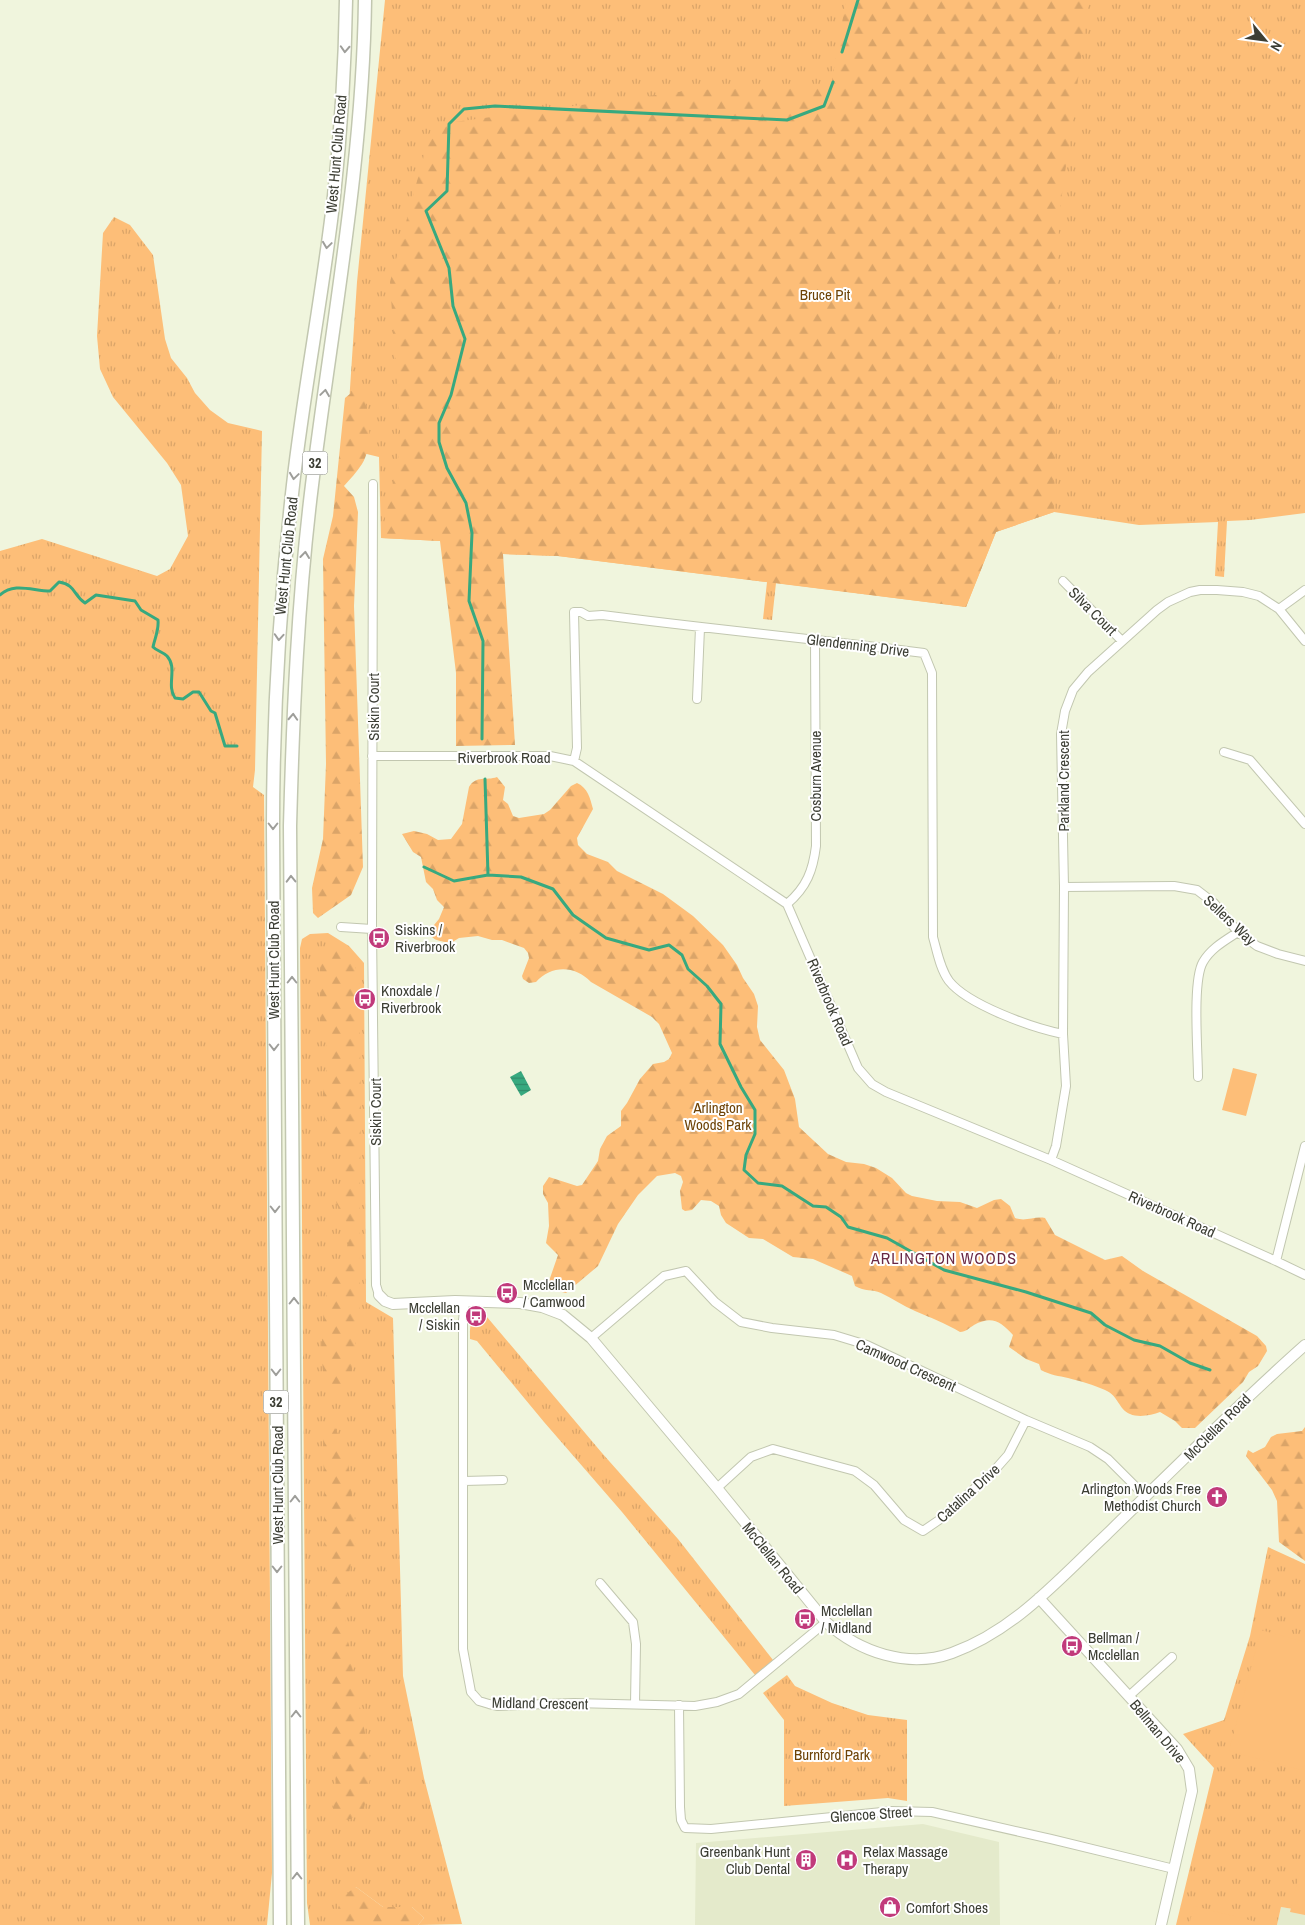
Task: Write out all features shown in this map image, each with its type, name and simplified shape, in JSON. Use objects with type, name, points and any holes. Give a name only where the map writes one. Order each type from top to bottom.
[{"type":"main road","name":"West Hunt Club Road","points":[[280,1925],[273,845],[274,739],[280,619],[293,485],[334,195],[346,0]]},
{"type":"main road","name":"West Hunt Club Road","points":[[298,1925],[290,826],[292,739],[300,605],[312,487],[341,280],[355,160],[365,0]]},
{"type":"street","name":"Siskin Court","points":[[373,484],[372,929],[376,1285],[378,1295]]},
{"type":"street","name":"Silva Court","points":[[1063,581],[1122,641]]},
{"type":"street","name":"Parkland Crescent","points":[[1051,1160],[1056,1146],[1066,1086],[1063,1034],[1064,887],[1061,734],[1064,711],[1073,690],[1088,672],[1168,602],[1190,592],[1200,590],[1243,592],[1259,596],[1279,609],[1305,641]]},
{"type":"street","points":[[1279,609],[1305,590]]},
{"type":"street","name":"Glendenning Drive","points":[[574,761],[577,748],[574,612],[581,612],[588,616],[602,615],[700,628],[815,639],[924,654],[932,673],[933,937],[939,959],[948,979],[957,990],[976,1002],[1040,1029],[1063,1034]]},
{"type":"street","points":[[697,699],[700,628]]},
{"type":"street","name":"Cosburn Avenue","points":[[788,904],[798,895],[813,868],[816,846],[815,639]]},
{"type":"street","points":[[1224,752],[1250,760],[1305,824]]},
{"type":"street","name":"Riverbrook Road","points":[[372,756],[550,756],[574,761],[788,904],[858,1068],[872,1084],[895,1096],[1051,1160],[1276,1260],[1305,1276]]},
{"type":"street","name":"Sellers Way","points":[[1064,887],[1174,886],[1197,890],[1214,903],[1238,932],[1257,946],[1305,961]]},
{"type":"street","points":[[341,927],[372,929]]},
{"type":"street","points":[[1198,1077],[1197,984],[1203,962],[1218,945],[1238,932]]},
{"type":"street","points":[[1276,1260],[1305,1146]]},
{"type":"street","name":"Camwood Crescent","points":[[591,1338],[664,1276],[686,1271],[715,1302],[741,1322],[772,1328],[834,1335],[867,1345],[1026,1420],[1090,1447],[1108,1459],[1146,1497]]},
{"type":"street","name":"McClellan Road","points":[[378,1295],[385,1301],[394,1304],[520,1303],[542,1307],[563,1316],[591,1338],[826,1622],[842,1636],[861,1647],[883,1655],[928,1658],[952,1654],[993,1634],[1022,1613],[1146,1497],[1244,1400],[1305,1345]]},
{"type":"street","name":"Midland Crescent","points":[[465,1302],[463,1320],[463,1649],[471,1692],[479,1701],[498,1706],[574,1703],[695,1706],[717,1702],[739,1694],[826,1622]]},
{"type":"street","name":"Catalina Drive","points":[[717,1488],[751,1457],[773,1449],[855,1471],[874,1485],[904,1520],[923,1531],[939,1520],[993,1472],[1008,1455],[1026,1420]]},
{"type":"street","points":[[464,1481],[504,1480]]},
{"type":"street","points":[[600,1583],[633,1622],[636,1644],[635,1704]]},
{"type":"street","name":"Bellman Drive","points":[[1039,1598],[1177,1749],[1190,1769],[1192,1791],[1161,1925]]},
{"type":"street","points":[[1129,1696],[1172,1657]]},
{"type":"street","name":"Glencoe Street","points":[[679,1705],[680,1806],[681,1820],[685,1828],[710,1829],[892,1811],[932,1812],[1174,1870]]},
{"type":"shaded area","points":[[521,1071],[531,1090],[521,1096],[510,1077]]},
{"type":"shaded area","points":[[923,1824],[999,1842],[1000,1925],[695,1925],[696,1843]]},
{"type":"shaded area","points":[[1281,1907],[1305,1911],[1305,1925],[1277,1925]]},
{"type":"green space","name":"Bruce Pit","points":[[385,0],[1305,0],[1305,513],[1227,521],[1224,577],[1215,576],[1218,522],[1139,525],[1054,512],[996,532],[966,607],[776,583],[772,620],[763,619],[767,582],[558,556],[503,554],[440,541],[381,538],[379,457],[346,449],[357,282]]},
{"type":"green space","name":"Bruce Pit","points":[[846,0],[1089,0],[1059,216],[1054,512],[996,532],[966,607],[558,556],[503,554],[515,745],[456,746],[456,673],[440,541],[381,538],[401,445],[390,282],[432,125],[693,90],[831,86]]},
{"type":"green space","points":[[114,217],[130,225],[153,255],[165,339],[171,358],[187,378],[195,393],[210,410],[228,423],[262,431],[255,770],[253,787],[264,795],[272,1873],[267,1925],[0,1925],[0,551],[42,539],[157,576],[170,569],[188,536],[181,485],[167,463],[113,397],[100,369],[97,336],[103,233]]},
{"type":"green space","points":[[356,389],[363,393],[367,410],[368,447],[362,464],[344,486],[354,497],[358,512],[354,606],[363,867],[351,895],[318,918],[313,913],[312,888],[323,839],[326,764],[323,559],[333,516],[345,398]]},
{"type":"green space","name":"Arlington Woods Park","points":[[497,777],[505,787],[503,800],[508,804],[513,816],[519,818],[544,814],[550,810],[571,786],[577,783],[581,785],[588,794],[593,809],[577,838],[578,845],[587,854],[608,862],[617,871],[663,894],[693,916],[723,945],[754,994],[758,1006],[757,1027],[760,1040],[784,1070],[795,1099],[799,1127],[828,1154],[846,1162],[864,1164],[876,1168],[892,1178],[906,1193],[912,1196],[937,1201],[960,1202],[977,1208],[994,1200],[1001,1199],[1010,1206],[1015,1218],[1045,1218],[1055,1235],[1105,1260],[1122,1256],[1143,1271],[1257,1336],[1266,1346],[1267,1351],[1258,1366],[1249,1372],[1243,1382],[1195,1428],[1182,1428],[1175,1421],[1160,1412],[1145,1416],[1130,1414],[1105,1390],[1041,1370],[1039,1364],[1026,1359],[1009,1347],[1013,1335],[996,1321],[980,1322],[966,1331],[960,1332],[881,1293],[855,1286],[852,1276],[813,1259],[793,1257],[763,1239],[749,1238],[726,1223],[721,1215],[719,1206],[711,1201],[701,1200],[692,1210],[685,1211],[682,1209],[680,1191],[683,1182],[681,1176],[675,1173],[657,1176],[638,1195],[618,1224],[598,1266],[566,1293],[554,1290],[549,1281],[558,1255],[546,1243],[549,1226],[548,1203],[543,1194],[543,1186],[549,1177],[577,1186],[582,1185],[598,1161],[600,1149],[607,1136],[621,1126],[621,1111],[640,1079],[653,1064],[664,1062],[669,1059],[672,1053],[659,1024],[652,1017],[591,982],[578,972],[563,969],[556,970],[542,976],[536,982],[529,983],[522,976],[529,958],[524,948],[502,940],[492,940],[478,936],[459,938],[451,943],[437,940],[430,934],[429,931],[439,919],[444,907],[437,900],[433,889],[426,882],[421,857],[413,852],[402,834],[414,831],[427,834],[438,840],[451,839],[462,824],[469,787],[475,781]]},
{"type":"green space","points":[[328,933],[349,946],[364,963],[366,1302],[393,1318],[403,1676],[424,1778],[462,1924],[418,1925],[424,1918],[412,1907],[383,1907],[356,1887],[338,1925],[310,1925],[307,1903],[300,948],[302,939],[310,934]]},
{"type":"green space","points":[[334,939],[352,961],[359,977],[361,1106],[359,1268],[361,1298],[351,1376],[345,1388],[338,1393],[330,1390],[325,1379],[322,1354],[323,1318],[326,1297],[349,1240],[349,1228],[336,1201],[345,1181],[341,1144],[330,1131],[321,1108],[328,1057],[326,1039],[320,1029],[320,962]]},
{"type":"green space","points":[[1233,1068],[1257,1074],[1246,1116],[1222,1110]]},
{"type":"green space","points":[[477,1317],[487,1317],[602,1453],[678,1539],[773,1660],[755,1675],[622,1512],[477,1341],[470,1339],[471,1324]]},
{"type":"green space","points":[[333,1424],[347,1452],[357,1538],[348,1577],[345,1630],[372,1769],[364,1808],[351,1819],[340,1821],[332,1805],[336,1782],[329,1732],[323,1435]]},
{"type":"green space","points":[[1305,1427],[1305,1561],[1279,1542],[1277,1501],[1272,1490],[1246,1456],[1248,1450],[1253,1453],[1265,1447],[1271,1437],[1277,1434],[1302,1431]]},
{"type":"green space","points":[[1268,1547],[1305,1564],[1305,1911],[1281,1907],[1277,1925],[1176,1925],[1214,1768],[1183,1734],[1224,1720],[1250,1636]]},
{"type":"green space","points":[[1261,1630],[1305,1642],[1305,1757],[1301,1770],[1229,1751]]},
{"type":"green space","name":"Burnford Park","points":[[787,1675],[795,1686],[832,1703],[868,1715],[907,1720],[907,1801],[888,1798],[784,1806],[784,1720],[763,1693]]},
{"type":"green space","points":[[1305,1855],[1305,1915],[1290,1912]]},
{"type":"green space","points":[[356,1887],[383,1907],[412,1907],[424,1918],[418,1925],[337,1925],[342,1899]]},
{"type":"green space","points":[[1194,1906],[1253,1921],[1252,1925],[1189,1925]]},
{"type":"waterway","points":[[842,52],[858,0]]},
{"type":"waterway","points":[[482,739],[483,641],[469,601],[472,533],[466,503],[447,468],[439,442],[439,423],[451,395],[465,339],[453,306],[449,268],[426,211],[447,191],[449,124],[464,109],[495,106],[787,120],[824,106],[833,82]]},
{"type":"waterway","points":[[0,595],[5,591],[17,588],[50,591],[59,582],[69,585],[85,603],[96,595],[135,601],[141,610],[158,620],[153,647],[167,656],[170,661],[172,666],[172,688],[175,698],[183,699],[193,692],[199,692],[211,711],[215,713],[225,746],[237,746]]},
{"type":"waterway","points":[[485,779],[488,875]]},
{"type":"waterway","points":[[424,867],[454,881],[488,875],[521,877],[553,889],[573,915],[606,938],[649,950],[669,945],[682,955],[688,969],[707,986],[721,1004],[720,1044],[741,1087],[755,1110],[755,1134],[746,1155],[744,1170],[758,1183],[782,1186],[813,1206],[826,1207],[841,1217],[848,1227],[887,1238],[944,1270],[1026,1292],[1091,1313],[1105,1325],[1134,1340],[1160,1346],[1190,1363],[1210,1370]]},
{"type":"place","name":"Siskins / Riverbrook","points":[[379,938]]},
{"type":"place","name":"Knoxdale / Riverbrook","points":[[365,999]]},
{"type":"place","name":"Mcclellan / Camwood","points":[[507,1293]]},
{"type":"place","name":"Mcclellan / Siskin","points":[[476,1316]]},
{"type":"place","name":"Arlington Woods Free Methodist Church","points":[[1217,1497]]},
{"type":"place","name":"Mcclellan / Midland","points":[[805,1619]]},
{"type":"place","name":"Bellman / Mcclellan","points":[[1072,1646]]},
{"type":"place","name":"Greenbank Hunt Club Dental","points":[[806,1860]]},
{"type":"place","name":"Relax Massage Therapy","points":[[847,1860]]},
{"type":"place","name":"Comfort Shoes","points":[[890,1907]]},
{"type":"district","name":"ARLINGTON WOODS","points":[[944,1258]]}]
